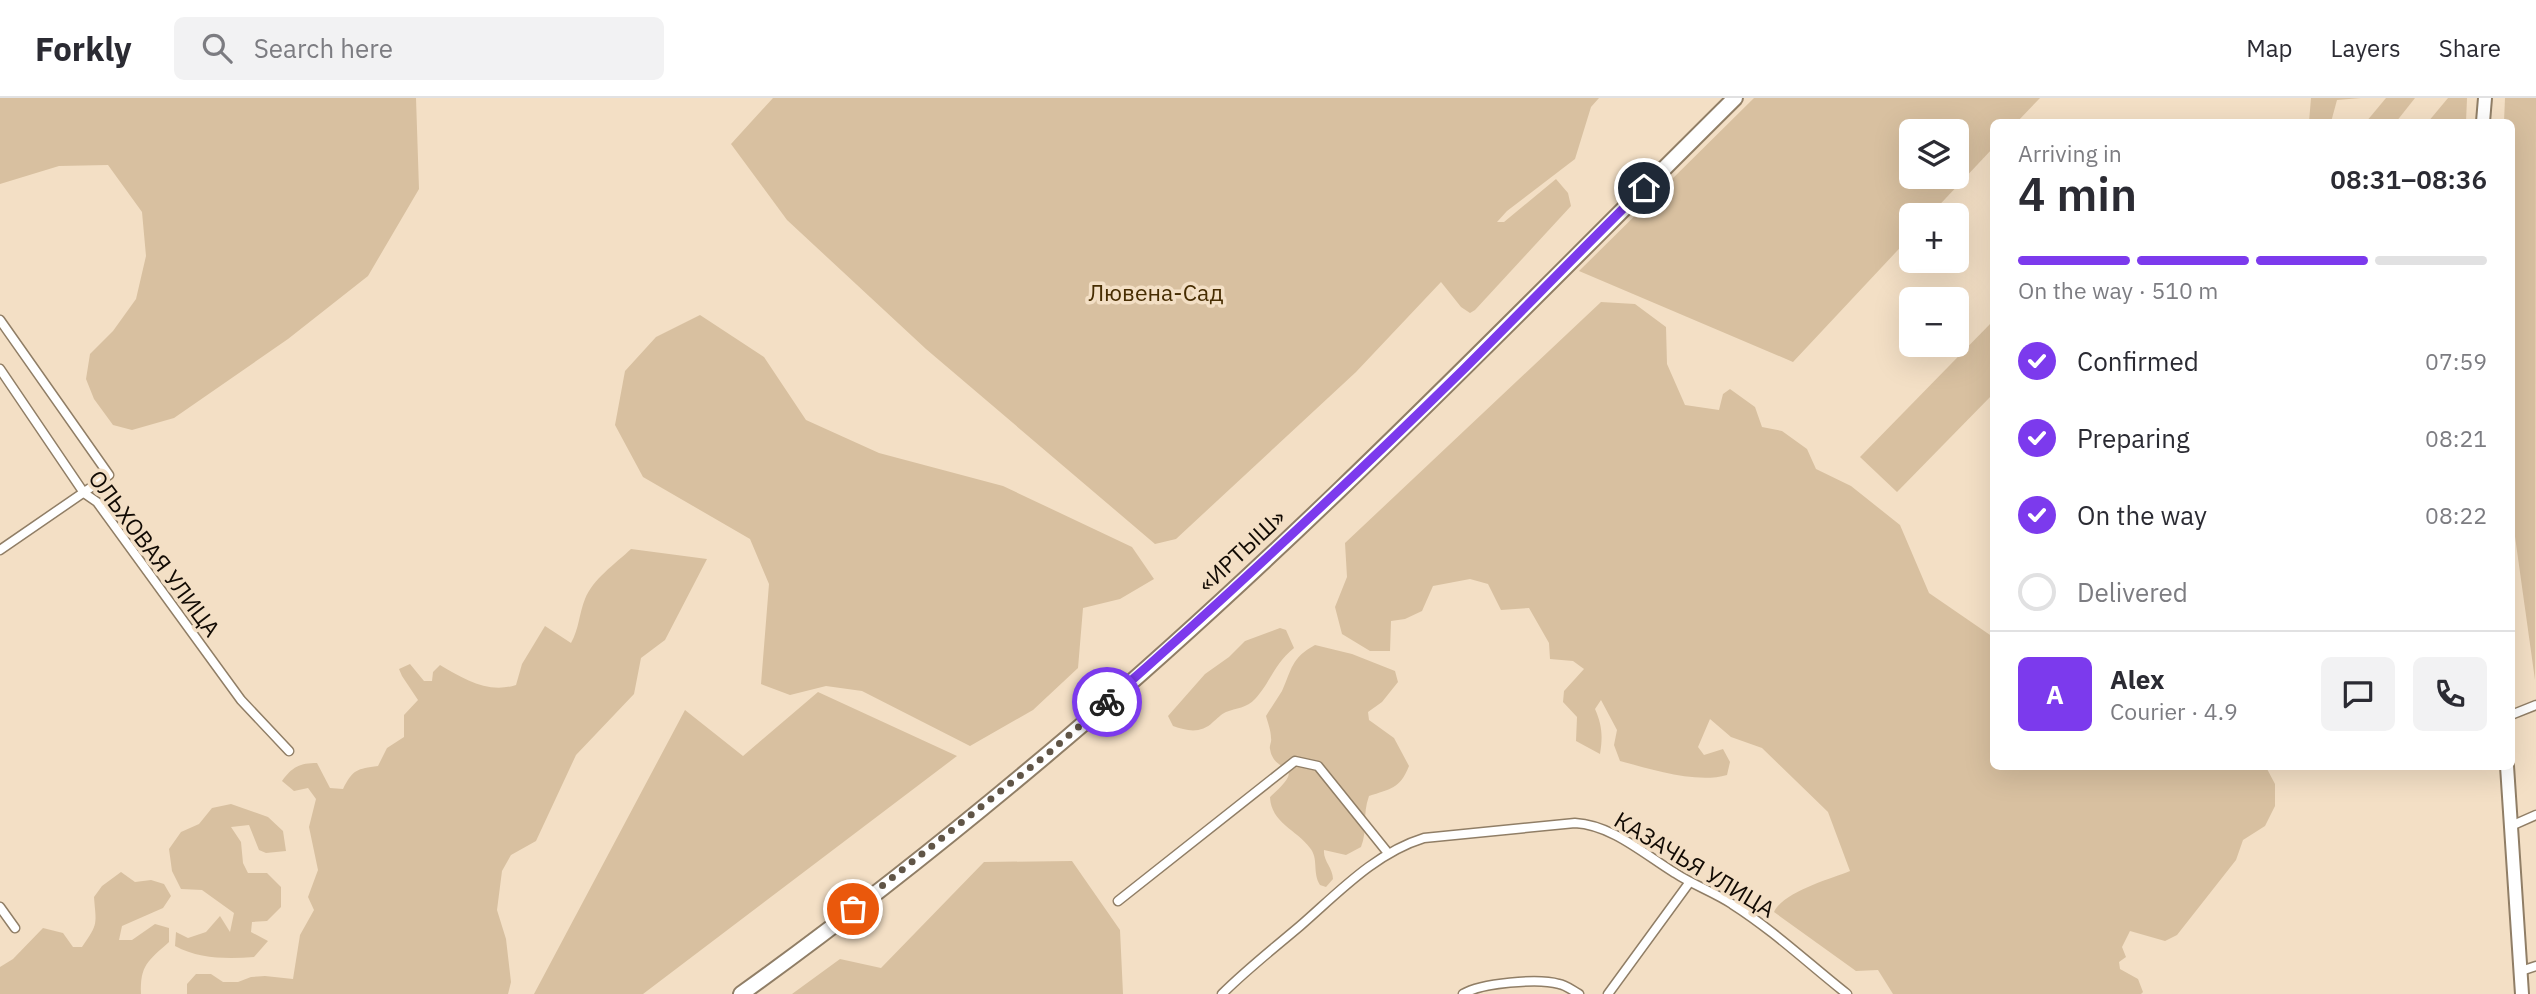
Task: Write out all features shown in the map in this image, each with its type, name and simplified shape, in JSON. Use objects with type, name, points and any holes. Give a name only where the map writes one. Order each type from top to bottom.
[{"type":"highway","name":"«ИРТЫШ»","points":[[741,994],[853,909],[1070,736],[1195,624],[1464,369],[1735,98]]},
{"type":"main road","points":[[2483,119],[2485,98]]},
{"type":"main road","points":[[2507,770],[2522,994]]},
{"type":"street","points":[[0,320],[109,475],[0,550]]},
{"type":"street","name":"ОЛЬХОВАЯ УЛИЦА","points":[[0,369],[84,493],[97,502],[241,700],[289,751]]},
{"type":"street","points":[[2515,713],[2536,705]]},
{"type":"street","points":[[1118,901],[1295,761],[1318,766],[1388,853]]},
{"type":"street","points":[[2511,827],[2536,816]]},
{"type":"street","name":"КАЗАЧЬЯ УЛИЦА","points":[[1222,994],[1388,853],[1424,838],[1575,823],[1591,824],[1607,830],[1689,883],[1729,901],[1847,994]]},
{"type":"street","points":[[1608,994],[1689,883]]},
{"type":"street","points":[[0,907],[15,928]]},
{"type":"street","points":[[2521,971],[2536,965]]},
{"type":"street","points":[[1463,994],[1490,986],[1540,982],[1560,984],[1579,994]]},
{"type":"green space","points":[[0,98],[416,98],[419,189],[368,276],[288,339],[174,418],[132,430],[113,425],[94,399],[86,379],[90,354],[113,331],[136,299],[146,256],[142,212],[108,165],[59,166],[0,184]]},
{"type":"green space","name":"Лювена-Сад","points":[[773,98],[1599,98],[1591,107],[1575,159],[1507,211],[1497,222],[1504,222],[1556,179],[1568,193],[1571,206],[1475,310],[1470,313],[1461,307],[1441,282],[1356,372],[1176,539],[1155,544],[926,349],[787,220],[731,144]]},
{"type":"green space","points":[[1754,98],[2040,98],[2020,119],[1990,119],[1990,151],[1969,174],[1969,119],[1899,119],[1899,189],[1954,189],[1941,203],[1899,203],[1899,249],[1793,362],[1579,271]]},
{"type":"green space","points":[[2311,98],[2361,98],[2337,100],[2332,119],[2309,119]]},
{"type":"green space","points":[[2386,98],[2415,98],[2398,119],[2368,119]]},
{"type":"green space","points":[[2448,98],[2467,98],[2466,119],[2430,119]]},
{"type":"green space","points":[[2505,98],[2536,98],[2535,680],[2515,537],[2515,119],[2504,119]]},
{"type":"green space","points":[[1601,302],[1635,304],[1666,327],[1667,364],[1685,405],[1719,410],[1723,394],[1730,389],[1755,407],[1762,427],[1782,431],[1807,449],[1816,469],[1851,486],[1900,525],[1929,593],[1990,635],[1990,770],[2268,770],[2275,784],[2275,806],[2265,826],[2243,840],[2236,860],[2177,935],[2165,941],[2130,931],[2122,947],[2126,957],[2119,962],[2120,969],[2138,979],[2143,992],[2141,994],[1893,994],[1878,970],[1856,971],[1774,912],[1797,892],[1850,871],[1828,812],[1762,748],[1731,737],[1710,719],[1698,747],[1704,755],[1723,749],[1730,762],[1727,775],[1688,777],[1620,761],[1614,745],[1617,730],[1601,700],[1595,709],[1601,731],[1600,754],[1576,741],[1577,717],[1563,702],[1564,691],[1584,669],[1573,661],[1550,659],[1549,643],[1529,608],[1501,610],[1488,584],[1470,579],[1433,586],[1422,611],[1405,619],[1391,621],[1390,651],[1370,651],[1342,634],[1335,607],[1347,577],[1345,543]]},
{"type":"green space","points":[[700,315],[764,357],[806,420],[879,453],[1003,486],[1132,547],[1154,579],[1120,599],[1083,608],[1078,668],[1033,710],[970,746],[862,691],[826,686],[790,695],[761,684],[769,584],[750,539],[643,477],[615,425],[625,371],[656,337]]},
{"type":"green space","points":[[1990,324],[1990,397],[1897,492],[1860,457],[1958,357],[1969,357],[1969,346]]},
{"type":"green space","points":[[631,549],[707,559],[665,640],[641,658],[634,694],[576,755],[536,841],[511,855],[502,871],[497,910],[506,939],[511,982],[508,994],[187,994],[187,984],[196,974],[211,974],[223,982],[238,982],[265,976],[293,979],[300,935],[314,910],[308,897],[318,870],[309,827],[316,799],[308,788],[294,791],[282,781],[289,772],[301,765],[317,763],[330,788],[343,789],[356,771],[378,766],[387,748],[404,737],[404,715],[418,700],[399,669],[410,664],[424,681],[432,681],[433,672],[440,665],[476,684],[496,688],[516,685],[522,664],[545,626],[571,643],[583,605],[593,585]]},
{"type":"green space","points":[[1280,628],[1286,630],[1294,648],[1281,661],[1252,702],[1224,713],[1199,730],[1173,726],[1168,716],[1205,674],[1229,657],[1245,641]]},
{"type":"green space","points":[[1315,645],[1352,654],[1395,671],[1398,682],[1382,702],[1368,712],[1369,720],[1394,738],[1409,766],[1398,784],[1369,796],[1361,847],[1346,855],[1324,850],[1333,879],[1326,887],[1320,885],[1316,875],[1313,852],[1280,820],[1271,806],[1270,797],[1282,786],[1289,773],[1273,757],[1266,716],[1282,691],[1297,659]]},
{"type":"green space","points":[[818,692],[957,756],[643,994],[534,994],[685,710],[743,756]]},
{"type":"green space","points":[[231,804],[268,817],[283,831],[286,851],[266,853],[259,850],[249,825],[231,827],[241,842],[243,863],[248,873],[267,873],[281,887],[281,907],[267,921],[252,922],[251,932],[268,941],[254,957],[213,957],[175,946],[176,932],[188,938],[206,932],[220,916],[230,932],[234,913],[202,890],[181,889],[172,871],[169,849],[181,832],[199,824],[212,808]]},
{"type":"green space","points":[[1072,861],[1120,930],[1123,994],[792,994],[840,959],[881,968],[984,862]]},
{"type":"green space","points":[[121,872],[135,882],[151,880],[164,884],[171,896],[163,908],[122,926],[119,940],[132,940],[155,924],[169,928],[169,942],[151,959],[144,970],[141,994],[0,994],[0,967],[13,959],[43,928],[63,933],[73,947],[82,947],[95,923],[94,897],[102,886]]},
{"type":"way so far","points":[[853,909],[1070,736],[1107,702]]},
{"type":"route","points":[[1107,702],[1195,624],[1366,463],[1644,188]]}]
